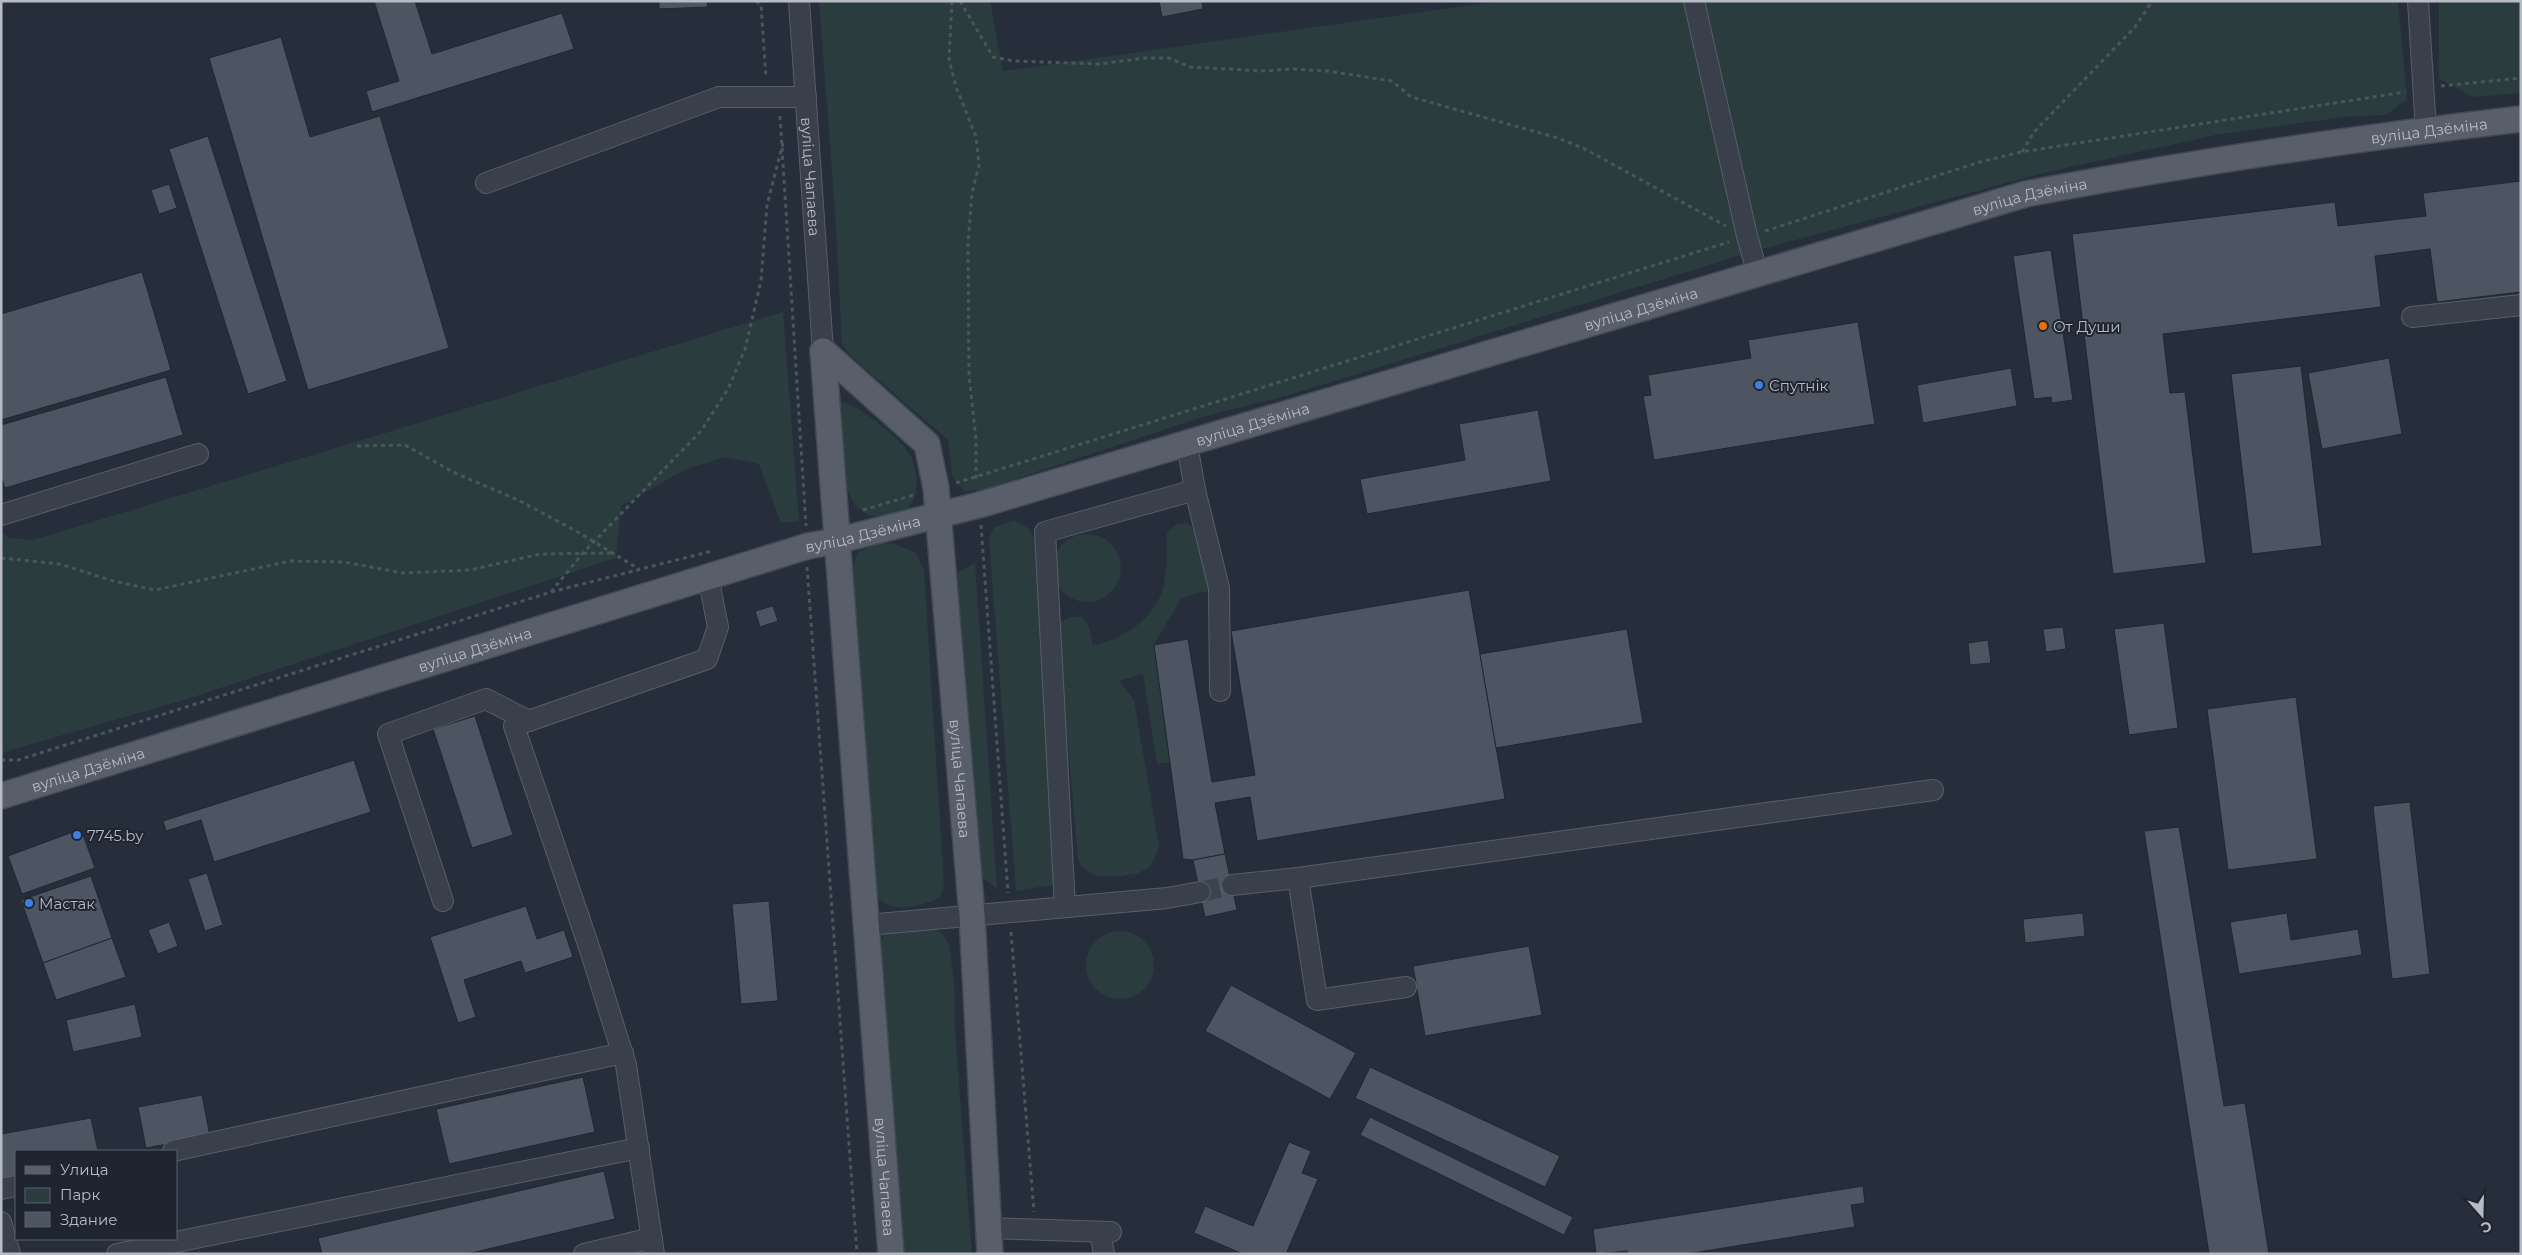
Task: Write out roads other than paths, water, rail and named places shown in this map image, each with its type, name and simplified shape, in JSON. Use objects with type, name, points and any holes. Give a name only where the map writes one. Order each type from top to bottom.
[{"type":"main road","name":"вуліца Дзёміна","points":[[1,796],[467,653],[708,576],[803,534],[939,516],[979,505],[2026,194],[2163,168],[2426,130],[2521,120]]},
{"type":"main road","name":"вуліца Чапаева","points":[[823,351],[927,444],[936,488],[972,915],[990,1254]]},
{"type":"main road","name":"вуліца Чапаева","points":[[823,351],[891,1254]]},
{"type":"street","name":"вуліца Чапаева","points":[[799,1],[823,351]]},
{"type":"street","points":[[1694,1],[1758,275]]},
{"type":"street","points":[[2418,1],[2426,130]]},
{"type":"street","points":[[486,183],[720,97],[806,97]]},
{"type":"street","points":[[2412,317],[2521,305]]},
{"type":"street","points":[[1187,444],[1195,490],[1219,588],[1220,691]]},
{"type":"street","points":[[1,515],[198,454]]},
{"type":"street","points":[[1065,907],[1045,532],[1195,490]]},
{"type":"street","points":[[584,1254],[653,1246],[622,1053],[591,953],[514,726],[707,659],[718,627],[708,576]]},
{"type":"street","points":[[443,901],[388,734],[486,699],[529,721]]},
{"type":"street","points":[[1232,885],[1298,878],[1933,790]]},
{"type":"street","points":[[1298,878],[1317,1000],[1406,987]]},
{"type":"street","points":[[867,925],[1167,898],[1200,892]]},
{"type":"street","points":[[178,1150],[622,1053]]},
{"type":"street","points":[[116,1254],[638,1148]]},
{"type":"street","points":[[1,1189],[15,1186]]},
{"type":"street","points":[[1,1222],[10,1254]]},
{"type":"street","points":[[988,1228],[1106,1232],[1104,1254]]},
{"type":"tunnel","points":[[1200,892],[1232,885]]},
{"type":"place","name":"От Души","points":[[2043,326]]},
{"type":"place","name":"Спутнік","points":[[1759,385]]},
{"type":"place","name":"7745.by","points":[[77,835]]},
{"type":"place","name":"Мастак","points":[[29,903]]}]
